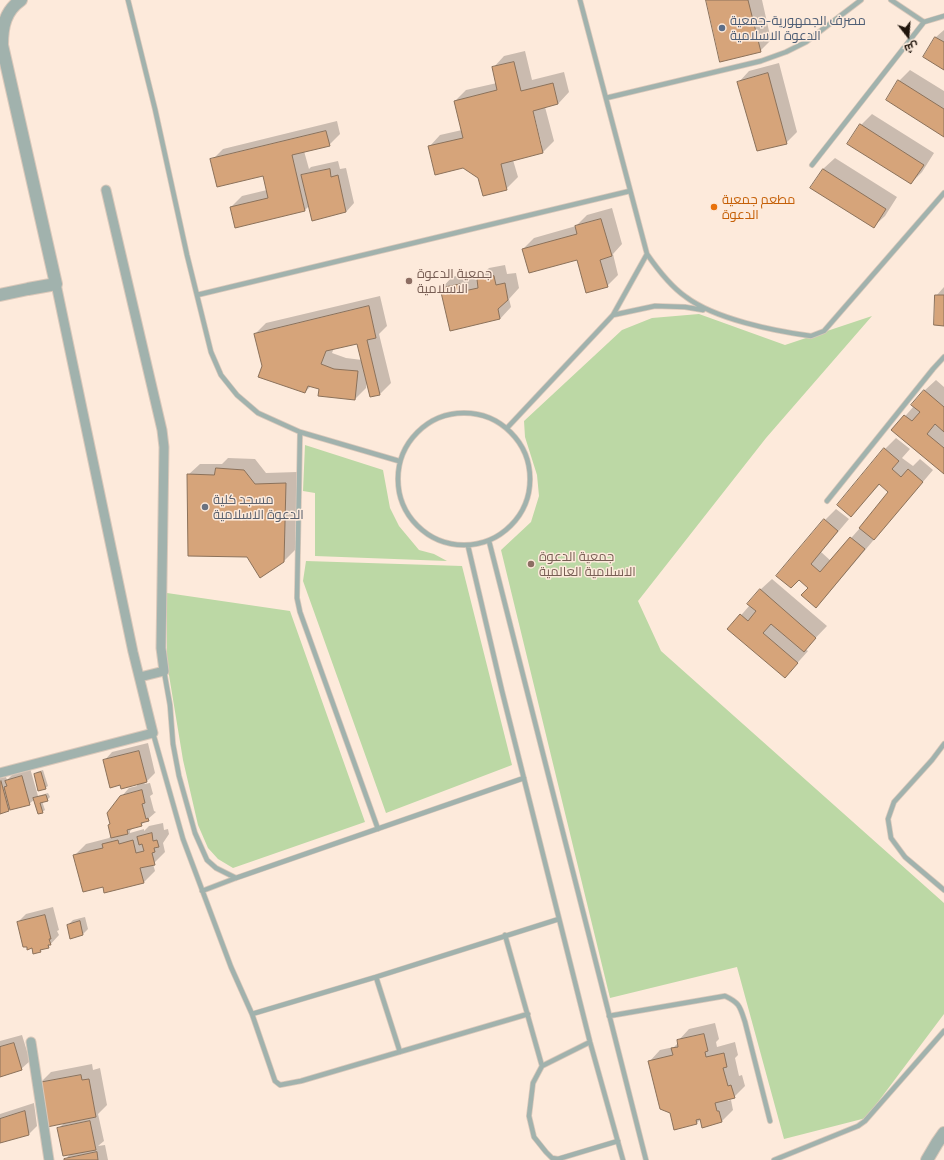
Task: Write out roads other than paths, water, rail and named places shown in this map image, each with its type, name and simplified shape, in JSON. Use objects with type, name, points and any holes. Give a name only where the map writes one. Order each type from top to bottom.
[{"type":"street","points":[[0,773],[153,733],[133,652],[56,284],[2,45],[2,30],[7,15],[21,0]]},
{"type":"street","points":[[106,190],[160,423],[164,447],[161,648],[164,671],[140,677]]},
{"type":"street","points":[[0,295],[56,284]]},
{"type":"street","points":[[31,1042],[49,1160]]},
{"type":"street","points":[[928,1160],[937,1143],[944,1134]]},
{"type":"lane","points":[[128,0],[197,295],[212,352],[221,375],[237,396],[258,413],[300,432],[399,461]]},
{"type":"lane","points":[[580,0],[647,254],[664,277],[685,297],[707,310]]},
{"type":"lane","points":[[606,98],[761,61],[786,52],[806,42],[861,0]]},
{"type":"lane","points":[[891,0],[924,22]]},
{"type":"lane","points":[[812,165],[924,22],[944,16]]},
{"type":"lane","points":[[197,295],[630,191]]},
{"type":"lane","points":[[613,315],[656,306],[686,307],[707,310],[762,326],[801,334],[811,336],[818,334],[824,331],[944,193]]},
{"type":"lane","points":[[506,428],[613,315],[647,254]]},
{"type":"lane","points":[[827,501],[913,393],[944,357]]},
{"type":"lane","points":[[477,414],[506,428],[526,455],[530,489],[516,521],[489,541],[468,546],[437,541],[412,521],[398,493],[399,461],[416,433],[444,416],[477,414]]},
{"type":"lane","points":[[300,432],[297,598],[300,612],[378,829]]},
{"type":"lane","points":[[489,541],[646,1160]]},
{"type":"lane","points":[[468,546],[502,691],[599,1080],[618,1140],[622,1160]]},
{"type":"lane","points":[[164,671],[170,705],[173,744],[179,776],[195,833],[207,860],[216,868],[236,878]]},
{"type":"lane","points":[[153,733],[183,839],[231,967],[252,1014],[275,1081],[280,1085],[301,1081],[528,1014]]},
{"type":"lane","points":[[944,744],[932,760],[894,802],[888,819],[891,838],[905,857],[944,890]]},
{"type":"lane","points":[[202,891],[524,778]]},
{"type":"lane","points":[[252,1014],[376,977],[559,919]]},
{"type":"lane","points":[[505,935],[542,1066]]},
{"type":"lane","points":[[376,977],[400,1052]]},
{"type":"lane","points":[[609,1016],[725,996],[735,1001],[740,1006],[745,1022],[770,1121]]},
{"type":"lane","points":[[774,1160],[858,1126],[865,1121],[944,1031]]},
{"type":"lane","points":[[590,1042],[542,1066],[534,1083],[529,1116],[534,1137],[552,1158],[558,1159],[618,1140]]},
{"type":"place","name":"مصرف الجمهورية-جمعية الدعوة الاسلامية","points":[[722,28]]},
{"type":"place","name":"مطعم جمعية الدعوة","points":[[714,207]]},
{"type":"place","name":"جمعية الدعوة الاسلامية","points":[[409,281]]},
{"type":"place","name":"مسجد كلية الدعوة الاسلامية","points":[[205,507]]},
{"type":"place","name":"جمعية الدعوة الاسلامية العالمية","points":[[531,564]]}]
